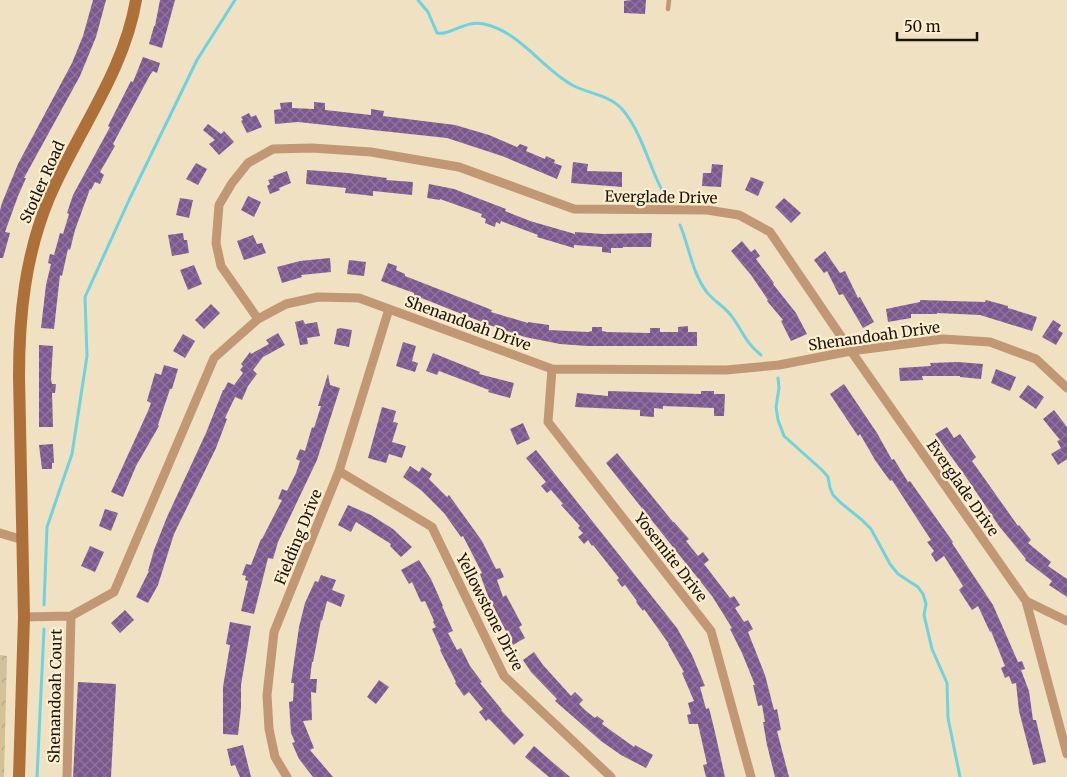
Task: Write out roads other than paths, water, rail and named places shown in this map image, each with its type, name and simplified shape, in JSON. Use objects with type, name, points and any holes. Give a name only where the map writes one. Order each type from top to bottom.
[{"type":"street","name":"Stotler Road","points":[[19,777],[24,617],[19,342],[23,290],[28,262],[49,198],[112,74],[125,43],[136,0]]},
{"type":"street","name":"Everglade Drive","points":[[258,319],[221,266],[216,242],[219,205],[232,183],[248,163],[273,150],[312,148],[371,152],[459,167],[574,209],[707,210],[739,215],[770,232],[1026,601],[1067,754]]},
{"type":"street","name":"Shenandoah Drive","points":[[24,617],[71,616],[114,592],[214,358],[258,319],[286,304],[318,297],[359,298],[552,369],[726,370],[779,365],[851,351],[943,339],[990,342],[1036,359],[1067,388]]},
{"type":"street","name":"Fielding Drive","points":[[287,777],[275,757],[269,728],[267,695],[274,632],[339,472],[389,309]]},
{"type":"street","name":"Yosemite Drive","points":[[552,369],[548,422],[711,631],[751,777]]},
{"type":"street","name":"Yellowstone Drive","points":[[339,472],[432,527],[504,676],[612,777]]},
{"type":"street","points":[[0,533],[23,540]]},
{"type":"street","points":[[1026,601],[1067,621]]},
{"type":"street","name":"Shenandoah Court","points":[[67,777],[71,616]]},
{"type":"lane","points":[[668,9],[669,0]]},
{"type":"waterway","points":[[44,605],[47,527],[72,454],[87,356],[85,297],[130,198],[197,60],[235,0]]},
{"type":"waterway","points":[[418,0],[428,12],[437,33],[477,23],[497,28],[520,43],[562,79],[580,89],[617,104],[635,128],[664,194]]},
{"type":"waterway","points":[[680,225],[701,284],[709,295],[730,314],[748,342],[761,355]]},
{"type":"waterway","points":[[778,378],[779,388],[776,407],[778,420],[784,436],[822,470],[828,477],[833,495],[871,529],[890,564],[898,574],[918,587],[923,594],[926,604],[924,615],[932,649],[947,683],[948,718],[960,777]]},
{"type":"waterway","points":[[37,777],[44,629]]}]
